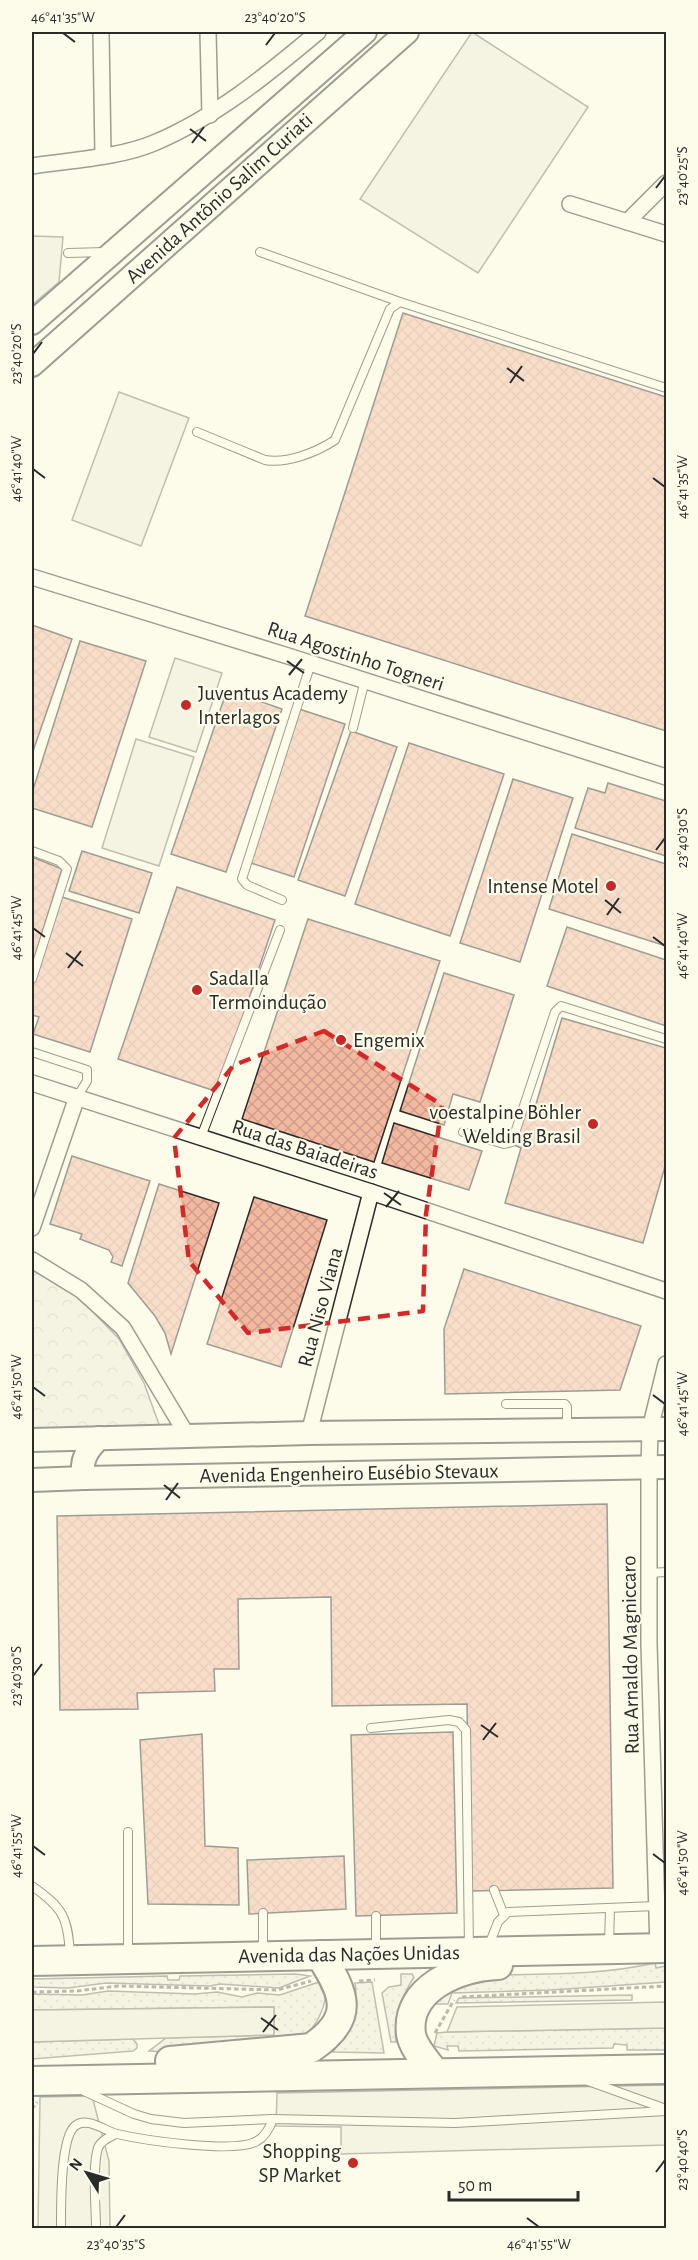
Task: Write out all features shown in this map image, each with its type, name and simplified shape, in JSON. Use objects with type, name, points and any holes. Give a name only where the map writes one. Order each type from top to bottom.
[{"type":"highway","name":"Avenida das Nações Unidas","points":[[32,1960],[320,1955],[376,1966],[478,1952],[662,1948]]},
{"type":"highway","points":[[435,2073],[414,2044],[411,2036],[411,2017],[425,1991],[454,1974],[486,1965],[585,1963],[619,1949]]},
{"type":"highway","points":[[71,2080],[109,2065],[136,2065],[311,2048],[327,2037],[339,2021],[342,2005],[341,1993],[336,1980],[320,1955]]},
{"type":"highway","points":[[32,2081],[666,2069]]},
{"type":"main road","name":"Avenida Antônio Salim Curiati","points":[[32,323],[365,32]]},
{"type":"main road","name":"Avenida Antônio Salim Curiati","points":[[32,365],[407,32]]},
{"type":"main road","name":"Avenida Engenheiro Eusébio Stevaux","points":[[32,1440],[187,1435],[658,1429]]},
{"type":"main road","points":[[84,1478],[85,1454],[99,1438]]},
{"type":"main road","name":"Avenida Engenheiro Eusébio Stevaux","points":[[32,1480],[658,1467]]},
{"type":"street","points":[[101,32],[103,156]]},
{"type":"street","points":[[208,32],[210,115]]},
{"type":"street","points":[[32,166],[103,156],[153,144],[210,115],[275,68],[318,32]]},
{"type":"street","points":[[627,222],[666,183]]},
{"type":"street","points":[[570,204],[666,234]]},
{"type":"street","name":"Rua Agostinho Togneri","points":[[32,577],[365,680],[666,777]]},
{"type":"street","name":"Rua das Baiadeiras","points":[[32,1083],[371,1192],[666,1291]]},
{"type":"street","points":[[32,1228],[77,1097]]},
{"type":"street","name":"Rua Niso Viana","points":[[309,1433],[371,1192]]},
{"type":"street","points":[[32,1260],[81,1290],[123,1328],[187,1435]]},
{"type":"street","name":"Rua Arnaldo Magniccaro","points":[[662,1948],[656,1906],[661,1843],[649,1644],[650,1573],[658,1467],[658,1429],[666,1364]]},
{"type":"lane","points":[[68,253],[113,252]]},
{"type":"lane","points":[[260,252],[400,302],[666,388]]},
{"type":"lane","points":[[197,432],[265,460],[276,462],[324,448],[335,440],[390,309],[400,302]]},
{"type":"lane","points":[[282,900],[247,885],[242,879],[311,663]]},
{"type":"lane","points":[[353,728],[365,680]]},
{"type":"lane","points":[[32,851],[59,861],[67,869],[32,978]]},
{"type":"lane","points":[[201,1137],[280,930]]},
{"type":"lane","points":[[463,1132],[504,1144],[512,1142],[555,1012],[561,1006],[666,1039]]},
{"type":"lane","points":[[32,1052],[87,1070],[87,1081],[77,1097]]},
{"type":"lane","points":[[506,1404],[565,1404],[567,1429]]},
{"type":"lane","points":[[650,1573],[666,1572]]},
{"type":"lane","points":[[371,1728],[449,1720],[459,1722],[466,1730],[478,1952]]},
{"type":"lane","points":[[128,1832],[130,1922],[128,1959]]},
{"type":"lane","points":[[32,1886],[58,1907],[64,1917],[69,1930],[70,1960]]},
{"type":"lane","points":[[494,1890],[504,1915]]},
{"type":"lane","points":[[478,1952],[498,1922],[508,1912],[656,1906]]},
{"type":"lane","points":[[610,1909],[619,1949]]},
{"type":"lane","points":[[263,1913],[263,1956]]},
{"type":"lane","points":[[376,1916],[376,1966]]},
{"type":"lane","points":[[561,2071],[666,2110]]},
{"type":"lane","points":[[71,2080],[134,2114],[151,2119],[184,2122],[273,2119],[455,2123],[666,2110]]},
{"type":"lane","points":[[61,2229],[61,2190],[67,2138],[75,2126],[87,2122],[116,2134],[191,2145],[237,2146],[257,2142],[269,2129],[273,2119]]},
{"type":"lane","points":[[96,2229],[98,2149],[103,2141],[116,2134]]},
{"type":"path","points":[[32,1992],[78,1991],[118,1986],[277,1990],[316,1979],[336,1980],[376,1966]]},
{"type":"path","points":[[414,2044],[432,2042],[435,2032],[455,1997],[666,1986]]},
{"type":"highlighted area","points":[[324,1031],[442,1105],[426,1214],[423,1311],[248,1333],[189,1261],[174,1138],[234,1065]]},
{"type":"green space","points":[[472,32],[588,107],[478,273],[360,199]]},
{"type":"green space","points":[[32,236],[63,237],[59,282],[32,305]]},
{"type":"green space","points":[[119,392],[189,418],[141,546],[72,520]]},
{"type":"green space","name":"Juventus Academy Interlagos","points":[[175,658],[222,673],[196,752],[149,737]]},
{"type":"green space","points":[[136,739],[194,757],[159,866],[102,848]]},
{"type":"green space","points":[[32,1270],[76,1294],[119,1339],[144,1383],[160,1427],[32,1429]]},
{"type":"green space","points":[[655,1963],[656,1968],[666,1966],[666,1982],[551,1990],[452,1993],[448,2004],[436,2004],[441,1994],[482,1980],[492,1980],[493,1975],[595,1972]]},
{"type":"green space","points":[[296,1974],[310,1976],[279,1988],[220,1984],[210,1986],[106,1983],[68,1988],[32,1987],[32,1979],[167,1976],[168,1980],[179,1980],[180,1976]]},
{"type":"green space","points":[[401,1974],[412,1974],[414,1977],[399,2008],[396,2042],[391,2042],[382,1993],[389,1987],[401,1985]]},
{"type":"green space","points":[[319,1982],[326,1994],[321,2014],[312,2028],[301,2038],[271,2048],[184,2052],[149,2051],[166,2038],[274,2035],[274,2007],[32,2010],[32,1994],[82,1995],[108,1991],[195,1994],[217,1992],[242,1997],[257,1993],[280,1995]]},
{"type":"green space","points":[[372,1982],[384,2053],[333,2052],[352,2020],[356,2004],[355,1983]]},
{"type":"green space","points":[[632,1995],[632,2000],[456,2003],[459,1998]]},
{"type":"green space","points":[[666,2028],[666,2050],[627,2050],[627,2045],[614,2044],[613,2048],[459,2051],[458,2046],[447,2046],[448,2050],[434,2046],[437,2033],[447,2032]]},
{"type":"green space","points":[[133,2039],[137,2048],[133,2051],[32,2059],[32,2042]]},
{"type":"shaded area","points":[[666,2002],[666,2028],[447,2032],[457,2007]]},
{"type":"shaded area","points":[[274,2007],[274,2035],[32,2042],[32,2010]]},
{"type":"shaded area","points":[[666,2085],[666,2145],[341,2154],[341,2127],[276,2126],[277,2093]]},
{"type":"shaded area","points":[[92,2096],[109,2161],[110,2228],[38,2228],[40,2097]]},
{"type":"building","points":[[403,313],[666,397],[666,731],[305,616]]},
{"type":"building","points":[[32,625],[72,639],[32,754]]},
{"type":"building","points":[[80,641],[146,661],[92,827],[32,808],[32,793]]},
{"type":"building","points":[[227,690],[282,709],[226,872],[171,854]]},
{"type":"building","points":[[299,709],[345,724],[294,877],[248,862]]},
{"type":"building","points":[[351,731],[397,747],[345,896],[298,880]]},
{"type":"building","points":[[409,743],[504,774],[450,936],[355,904]]},
{"type":"building","points":[[513,779],[573,798],[520,962],[460,943]]},
{"type":"building","points":[[608,783],[666,801],[666,856],[575,828],[588,788],[605,793]]},
{"type":"building","name":"Intense Motel","points":[[572,834],[666,864],[666,946],[549,909]]},
{"type":"building","points":[[82,851],[152,873],[139,913],[69,891]]},
{"type":"building","points":[[32,857],[62,869],[32,965]]},
{"type":"building","name":"Sadalla Termoindução","points":[[177,887],[275,920],[218,1092],[118,1059]]},
{"type":"building","points":[[59,896],[132,919],[90,1052],[33,1034],[39,1017],[32,1015],[32,982]]},
{"type":"building","name":"Engemix","points":[[308,919],[440,961],[374,1162],[242,1119]]},
{"type":"building","points":[[567,927],[666,960],[666,1026],[547,986]]},
{"type":"building","points":[[444,973],[514,995],[480,1102],[453,1094],[444,1125],[400,1111]]},
{"type":"building","name":"voestalpine Böhler Welding Brasil","points":[[562,1018],[666,1048],[666,1163],[643,1243],[505,1203],[521,1148],[512,1144],[527,1104],[536,1104]]},
{"type":"building","points":[[394,1123],[482,1151],[469,1190],[382,1163]]},
{"type":"building","points":[[72,1156],[150,1181],[122,1266],[111,1262],[113,1257],[109,1250],[80,1239],[82,1234],[50,1224]]},
{"type":"building","points":[[159,1184],[219,1203],[171,1354],[165,1333],[155,1316],[128,1283]]},
{"type":"building","points":[[254,1197],[327,1220],[281,1367],[207,1344]]},
{"type":"building","points":[[464,1269],[641,1326],[620,1390],[445,1394],[444,1329]]},
{"type":"building","points":[[607,1504],[613,1888],[470,1891],[467,1704],[332,1706],[331,1597],[238,1599],[239,1669],[214,1669],[215,1691],[137,1693],[138,1709],[60,1710],[57,1516]]},
{"type":"building","points":[[453,1732],[457,1913],[356,1916],[351,1735]]},
{"type":"building","points":[[202,1734],[205,1846],[238,1848],[239,1905],[148,1904],[140,1740]]},
{"type":"building","points":[[344,1856],[346,1909],[249,1914],[247,1860]]},
{"type":"place","name":"Juventus Academy Interlagos","points":[[186,705]]},
{"type":"place","name":"Intense Motel","points":[[611,886]]},
{"type":"place","name":"Sadalla Termoindução","points":[[197,990]]},
{"type":"place","name":"Engemix","points":[[341,1040]]},
{"type":"place","name":"voestalpine Böhler Welding Brasil","points":[[593,1124]]},
{"type":"place","name":"Shopping SP Market","points":[[353,2163]]}]
